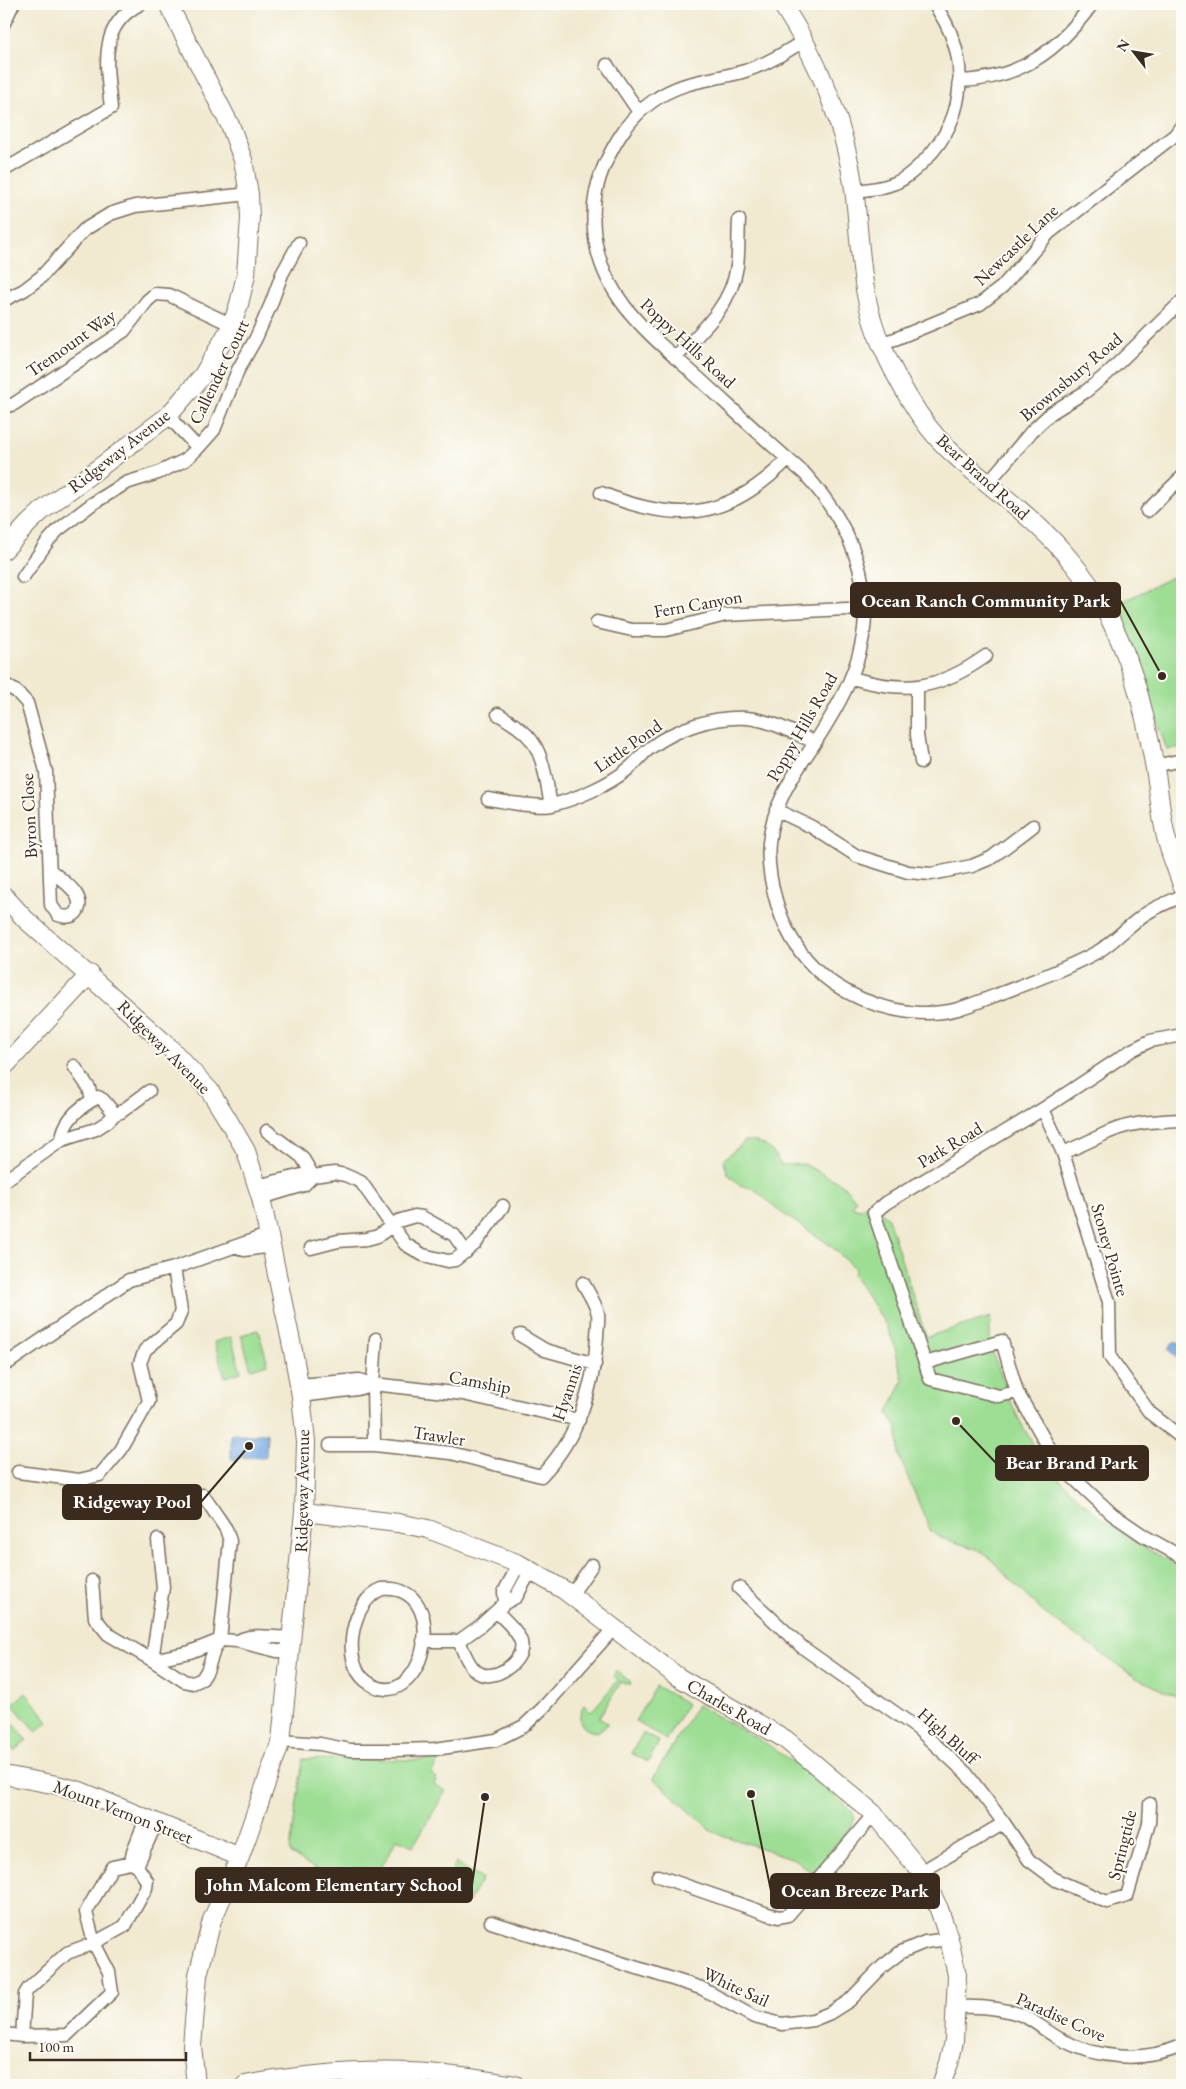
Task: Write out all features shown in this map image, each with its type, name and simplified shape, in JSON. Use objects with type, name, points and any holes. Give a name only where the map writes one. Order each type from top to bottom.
[{"type":"street","points":[[4,23],[12,4]]},
{"type":"street","points":[[4,170],[111,108],[106,65],[110,38],[117,22],[130,9],[140,4]]},
{"type":"street","name":"Ridgeway Avenue","points":[[4,550],[28,522],[168,416],[203,375],[232,325],[246,275],[250,218],[249,194],[242,160],[231,127],[168,4]]},
{"type":"street","name":"Bear Brand Road","points":[[782,4],[805,40],[826,82],[838,116],[854,192],[860,261],[871,316],[880,343],[898,379],[945,446],[1042,530],[1083,577],[1100,602],[1122,644],[1143,706],[1155,766],[1166,840],[1182,885]]},
{"type":"street","points":[[854,192],[896,183],[914,170],[943,139],[953,120],[959,81],[958,58],[954,40],[945,20],[934,4]]},
{"type":"street","points":[[959,81],[983,79],[1006,74],[1044,55],[1078,23],[1092,4]]},
{"type":"street","name":"Poppy Hills Road","points":[[805,40],[775,58],[746,70],[681,86],[664,94],[638,112],[614,143],[595,190],[593,214],[595,239],[600,261],[614,293],[634,318],[675,358],[788,459],[819,490],[842,523],[856,557],[865,611],[861,643],[852,678],[840,702],[791,778],[776,810],[769,843],[770,874],[779,910],[791,938],[810,965],[824,977],[848,992],[892,1009],[934,1012],[955,1010],[1023,985],[1100,950],[1115,940],[1138,919],[1182,896]]},
{"type":"street","points":[[606,65],[638,112]]},
{"type":"street","name":"Newcastle Lane","points":[[880,343],[895,339],[980,304],[1002,286],[1049,233],[1175,135],[1182,125]]},
{"type":"street","points":[[4,300],[24,290],[41,277],[84,230],[110,214],[135,206],[249,194]]},
{"type":"street","points":[[675,358],[714,318],[727,297],[737,268],[739,220]]},
{"type":"street","name":"Callender Court","points":[[23,577],[58,530],[92,504],[126,484],[184,460],[214,430],[238,370],[256,338],[282,274],[299,243]]},
{"type":"street","name":"Tremount Way","points":[[4,407],[14,404],[124,331],[147,301],[155,294],[169,295],[232,325]]},
{"type":"street","name":"Brownsbury Road","points":[[987,484],[1032,431],[1051,413],[1085,392],[1107,374],[1182,301]]},
{"type":"street","points":[[168,416],[198,448]]},
{"type":"street","points":[[601,494],[627,504],[662,512],[688,513],[713,509],[735,500],[778,469],[788,459]]},
{"type":"street","points":[[1147,511],[1182,477]]},
{"type":"street","name":"Fern Canyon","points":[[597,622],[632,630],[666,630],[726,615],[826,610],[865,611]]},
{"type":"street","points":[[852,678],[887,687],[916,688],[965,672],[986,656]]},
{"type":"street","name":"Byron Close","points":[[4,684],[17,692],[27,703],[41,749],[46,771],[50,870]]},
{"type":"street","points":[[916,688],[917,735],[921,762]]},
{"type":"street","points":[[498,714],[518,728],[533,742],[540,758],[551,805]]},
{"type":"street","name":"Little Pond","points":[[488,799],[517,804],[551,805],[596,789],[628,770],[649,748],[670,735],[718,718],[747,718],[767,722],[815,742]]},
{"type":"street","points":[[1155,766],[1182,760]]},
{"type":"street","points":[[776,810],[812,826],[857,856],[908,872],[931,874],[972,866],[991,858],[1033,826]]},
{"type":"street","name":"Ridgeway Avenue","points":[[4,896],[25,919],[90,974],[168,1046],[210,1091],[228,1120],[246,1152],[259,1192],[271,1240],[300,1391],[306,1442],[304,1512],[281,1741],[240,1857],[212,1920],[198,1975],[192,2046],[196,2085]]},
{"type":"street","points":[[4,1067],[90,974]]},
{"type":"street","name":"Park Road","points":[[1017,1392],[999,1396],[930,1378],[874,1214],[886,1203],[1043,1109],[1132,1050],[1150,1040],[1182,1035]]},
{"type":"street","points":[[74,1066],[89,1088],[92,1100]]},
{"type":"street","points":[[4,1181],[62,1140],[96,1129],[148,1091]]},
{"type":"street","points":[[62,1140],[65,1127],[70,1118],[98,1097],[104,1100],[115,1114]]},
{"type":"street","name":"Stoney Pointe","points":[[1043,1109],[1063,1152],[1109,1302],[1110,1357],[1150,1413],[1182,1438]]},
{"type":"street","points":[[1063,1152],[1110,1131],[1131,1125],[1155,1121],[1182,1120]]},
{"type":"street","points":[[267,1131],[302,1157],[314,1176]]},
{"type":"street","points":[[259,1192],[304,1185],[314,1176],[334,1173],[345,1175],[361,1182],[404,1244],[431,1258],[448,1261],[455,1260],[466,1252],[484,1234],[504,1206]]},
{"type":"street","points":[[311,1248],[338,1241],[367,1239],[378,1236],[408,1217],[422,1217],[454,1235],[466,1252]]},
{"type":"street","points":[[8,1363],[129,1280],[174,1268],[236,1246],[244,1250],[271,1240]]},
{"type":"street","points":[[18,1472],[79,1480],[100,1475],[121,1450],[148,1401],[140,1363],[145,1350],[176,1324],[181,1311],[174,1268]]},
{"type":"street","name":"Hyannis","points":[[541,1476],[555,1462],[579,1420],[591,1385],[595,1364],[598,1314],[584,1283]]},
{"type":"street","points":[[520,1335],[545,1350],[595,1364]]},
{"type":"street","points":[[374,1445],[373,1384],[376,1339]]},
{"type":"street","points":[[925,1363],[1002,1341],[1017,1392],[1048,1446],[1071,1477],[1112,1514],[1144,1536],[1182,1557]]},
{"type":"street","name":"Camship","points":[[300,1391],[357,1389],[373,1384],[463,1394],[579,1420]]},
{"type":"street","name":"Trawler","points":[[330,1445],[374,1445],[451,1453],[541,1476]]},
{"type":"street","points":[[92,1582],[95,1618],[108,1634],[184,1681],[194,1682],[202,1679],[220,1640],[230,1542],[226,1529],[202,1495]]},
{"type":"street","name":"Charles Road","points":[[304,1512],[398,1523],[428,1529],[525,1567],[573,1597],[609,1633],[678,1677],[785,1739],[874,1814],[921,1872],[939,1909],[949,1938],[957,1976],[956,2007],[954,2040],[949,2063],[941,2085]]},
{"type":"street","points":[[152,1660],[163,1587],[158,1540]]},
{"type":"street","points":[[423,1641],[459,1641],[501,1607],[504,1592],[525,1567]]},
{"type":"street","points":[[573,1597],[593,1568]]},
{"type":"street","name":"High Bluff","points":[[739,1588],[802,1647],[918,1729],[966,1773],[1029,1860],[1056,1880],[1107,1902],[1127,1896]]},
{"type":"street","points":[[391,1589],[404,1592],[412,1597],[420,1607],[424,1620],[423,1641],[416,1671],[406,1684],[392,1689],[377,1688],[365,1680],[357,1670],[352,1659],[354,1629],[358,1614],[364,1603],[373,1593],[382,1590],[391,1589]]},
{"type":"street","points":[[459,1641],[476,1671],[484,1676],[494,1676],[519,1658],[522,1651],[521,1640],[501,1607]]},
{"type":"street","points":[[281,1741],[320,1744],[350,1750],[396,1750],[435,1749],[496,1740],[524,1726],[544,1708],[609,1633]]},
{"type":"street","points":[[152,1660],[190,1652],[220,1640],[237,1641],[277,1651],[292,1644]]},
{"type":"street","name":"Mount Vernon Street","points":[[4,1775],[80,1791],[240,1857]]},
{"type":"street","name":"Springtide","points":[[1127,1896],[1149,1823],[1150,1804]]},
{"type":"street","points":[[658,1876],[768,1914],[779,1917],[788,1915],[874,1814]]},
{"type":"street","points":[[134,1864],[151,1821]]},
{"type":"street","points":[[921,1872],[1004,1823]]},
{"type":"street","points":[[4,2034],[22,2036],[67,2035],[112,1992],[109,1972],[94,1943],[86,1912],[112,1867],[134,1864]]},
{"type":"street","points":[[22,2036],[28,1989],[67,1953],[94,1943],[125,1926],[146,1888],[147,1881],[134,1864]]},
{"type":"street","name":"White Sail","points":[[491,1922],[701,1988],[754,2017],[782,2024],[814,2020],[830,2014],[849,2001],[883,1966],[901,1952],[926,1942],[949,1938]]},
{"type":"street","name":"Paradise Cove","points":[[956,2007],[982,2006],[1024,2016],[1060,2039],[1109,2057],[1154,2054],[1182,2046]]},
{"type":"street","points":[[245,2085],[296,2076],[343,2072],[453,2076],[515,2085]]},
{"type":"green space","points":[[1182,572],[1182,747],[1167,750],[1116,605]]},
{"type":"green space","points":[[745,1141],[763,1144],[774,1154],[781,1165],[804,1164],[842,1184],[856,1200],[852,1206],[859,1209],[871,1203],[888,1218],[926,1337],[991,1317],[991,1344],[1016,1414],[1033,1443],[1052,1469],[1098,1515],[1125,1535],[1182,1567],[1182,1699],[1136,1678],[1044,1613],[990,1558],[977,1549],[938,1537],[930,1530],[899,1456],[898,1430],[888,1413],[903,1380],[894,1344],[886,1325],[853,1275],[855,1269],[830,1245],[782,1213],[754,1189],[740,1185],[728,1174],[723,1160]]},
{"type":"green space","points":[[258,1330],[268,1364],[251,1369],[241,1335]]},
{"type":"green space","points":[[231,1337],[241,1372],[225,1377],[214,1342]]},
{"type":"green space","points":[[615,1671],[631,1682],[630,1685],[621,1682],[599,1718],[607,1723],[607,1725],[597,1732],[591,1731],[583,1727],[581,1723],[581,1710],[584,1705],[591,1712],[618,1680],[614,1676]]},
{"type":"green space","points":[[656,1686],[687,1704],[666,1740],[635,1721]]},
{"type":"green space","points":[[26,1693],[49,1721],[36,1732],[12,1704]]},
{"type":"green space","points":[[697,1705],[767,1744],[808,1773],[852,1811],[855,1818],[852,1825],[812,1873],[794,1859],[713,1832],[653,1778]]},
{"type":"green space","points":[[4,1712],[27,1740],[14,1751],[4,1739]]},
{"type":"green space","points":[[643,1733],[659,1742],[648,1762],[631,1753]]},
{"type":"green space","points":[[440,1758],[431,1774],[437,1778],[434,1784],[446,1791],[413,1846],[397,1839],[374,1880],[370,1879],[365,1888],[371,1892],[366,1900],[291,1854],[303,1759],[421,1760]]},
{"type":"green space","points":[[456,1863],[482,1879],[468,1903],[442,1887]]},
{"type":"water","points":[[1178,1342],[1182,1345],[1182,1369],[1179,1364],[1180,1362],[1169,1349],[1172,1344]]},
{"type":"water","points":[[233,1433],[237,1433],[237,1435],[267,1434],[266,1456],[263,1458],[238,1457],[238,1460],[233,1460],[231,1458],[231,1436]]},
{"type":"place","name":"Ocean Ranch Community Park","points":[[1162,676]]},
{"type":"place","name":"Bear Brand Park","points":[[956,1421]]},
{"type":"place","name":"Ridgeway Pool","points":[[249,1446]]},
{"type":"place","name":"Ocean Breeze Park","points":[[751,1794]]},
{"type":"place","name":"John Malcom Elementary School","points":[[485,1797]]}]
